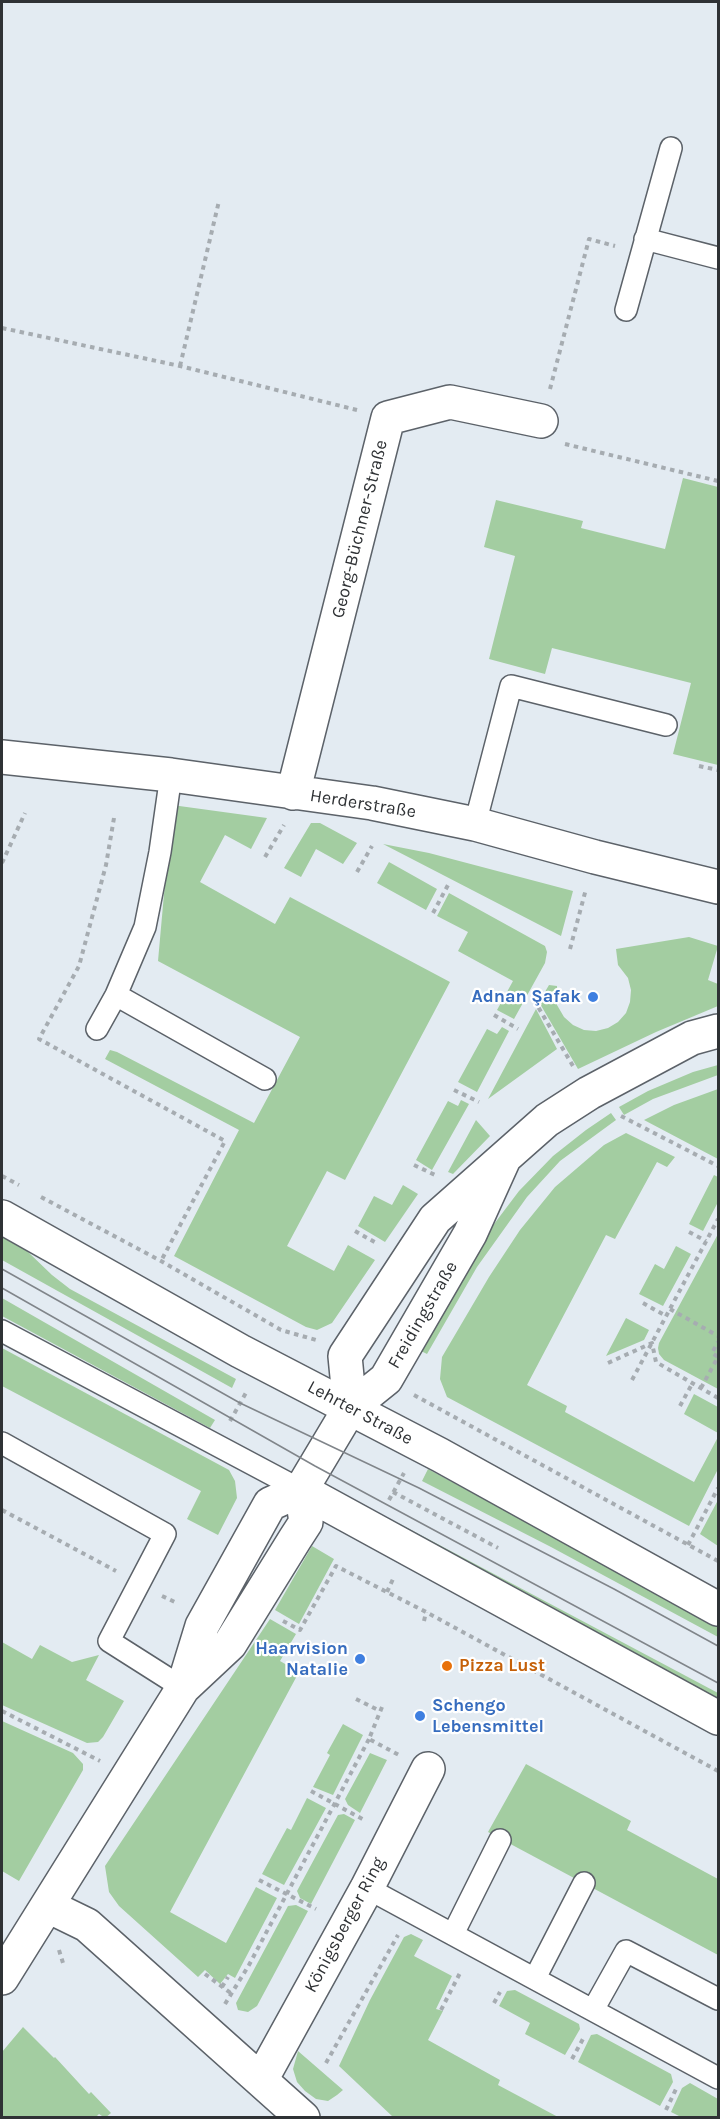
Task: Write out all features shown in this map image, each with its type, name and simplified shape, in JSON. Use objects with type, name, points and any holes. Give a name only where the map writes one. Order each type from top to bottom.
[{"type":"street","name":"Georg-Büchner-Straße","points":[[293,793],[388,418],[450,402],[541,421]]},
{"type":"street","name":"Herderstraße","points":[[2,757],[171,775],[372,803],[475,824],[595,857],[718,887]]},
{"type":"street","name":"Freidingstraße","points":[[345,1356],[435,1219],[547,1120],[589,1093],[692,1038],[718,1031]]},
{"type":"street","name":"Freidingstraße","points":[[350,1408],[386,1379],[470,1234],[503,1161]]},
{"type":"street","name":"Lehrter Straße","points":[[2,1217],[240,1351],[440,1455],[718,1609]]},
{"type":"street","points":[[2,1977],[183,1688],[230,1644],[306,1522],[301,1490],[350,1408],[345,1356]]},
{"type":"street","points":[[301,1490],[718,1718]]},
{"type":"street","name":"Königsberger Ring","points":[[261,2080],[367,1888],[428,1769]]},
{"type":"street","points":[[48,1906],[87,1925],[261,2080],[296,2115]]},
{"type":"lane","points":[[626,310],[671,148]]},
{"type":"lane","points":[[645,239],[718,258]]},
{"type":"lane","points":[[475,824],[511,686],[666,725]]},
{"type":"lane","points":[[97,1029],[116,995],[145,927],[160,852],[171,775]]},
{"type":"lane","points":[[116,995],[265,1079]]},
{"type":"lane","points":[[2,1331],[301,1490]]},
{"type":"lane","points":[[2,1443],[165,1534],[109,1641],[183,1688]]},
{"type":"lane","points":[[453,1934],[500,1840]]},
{"type":"lane","points":[[535,1978],[584,1883]]},
{"type":"lane","points":[[367,1888],[718,2078]]},
{"type":"lane","points":[[593,2010],[626,1951],[718,2000]]},
{"type":"path","points":[[180,366],[219,201]]},
{"type":"path","points":[[589,239],[536,437],[718,481]]},
{"type":"path","points":[[2,328],[180,366],[388,418]]},
{"type":"path","points":[[699,766],[718,770]]},
{"type":"path","points":[[2,863],[25,813]]},
{"type":"path","points":[[114,818],[106,865],[79,966],[39,1039],[225,1141],[161,1261]]},
{"type":"path","points":[[357,872],[372,846]]},
{"type":"path","points":[[570,949],[595,857]]},
{"type":"path","points":[[433,913],[448,885]]},
{"type":"path","points":[[534,1000],[589,1093],[628,1121],[718,1166]]},
{"type":"path","points":[[494,1015],[518,1029]]},
{"type":"path","points":[[454,1090],[479,1102]]},
{"type":"path","points":[[414,1166],[438,1177]]},
{"type":"path","points":[[2,1176],[21,1186]]},
{"type":"path","points":[[32,1192],[161,1261],[280,1330],[315,1339],[345,1356]]},
{"type":"path","points":[[632,1380],[718,1219]]},
{"type":"path","points":[[355,1231],[381,1246]]},
{"type":"path","points":[[689,1232],[706,1241]]},
{"type":"path","points":[[643,1303],[666,1316]]},
{"type":"path","points":[[670,1309],[718,1336]]},
{"type":"path","points":[[700,1388],[718,1357],[712,1353],[718,1342]]},
{"type":"path","points":[[608,1363],[652,1343]]},
{"type":"path","points":[[652,1343],[656,1362],[718,1398]]},
{"type":"path","points":[[386,1379],[718,1562]]},
{"type":"path","points":[[680,1406],[692,1384]]},
{"type":"path","points":[[688,1545],[718,1488]]},
{"type":"path","points":[[393,1492],[498,1548]]},
{"type":"path","points":[[2,1510],[179,1604]]},
{"type":"path","points":[[300,1630],[336,1566],[426,1612],[718,1771]]},
{"type":"path","points":[[424,1621],[426,1612]]},
{"type":"path","points":[[223,2007],[249,1965],[369,1739],[381,1709],[356,1699]]},
{"type":"path","points":[[2,1711],[79,1749],[125,1778]]},
{"type":"path","points":[[369,1739],[428,1769]]},
{"type":"path","points":[[310,1791],[393,1835]]},
{"type":"path","points":[[259,1880],[346,1924]]},
{"type":"path","points":[[326,2063],[403,1926]]},
{"type":"path","points":[[441,2010],[462,1970]]},
{"type":"path","points":[[205,1974],[232,1994]]},
{"type":"path","points":[[222,1987],[228,1977]]},
{"type":"path","points":[[572,2059],[585,2034]]},
{"type":"path","points":[[666,2110],[678,2084]]},
{"type":"green space","points":[[683,478],[718,487],[718,765],[673,754],[691,683],[552,648],[545,674],[489,659],[515,556],[484,547],[496,500],[583,521],[581,528],[665,549]]},
{"type":"green space","points":[[172,805],[267,818],[251,849],[225,835],[200,882],[275,924],[290,897],[450,982],[345,1180],[327,1171],[287,1246],[334,1271],[348,1245],[375,1260],[332,1323],[317,1330],[306,1327],[174,1256],[239,1130],[105,1059],[110,1050],[117,1052],[254,1123],[300,1037],[158,961]]},
{"type":"green space","points":[[311,823],[320,823],[357,843],[343,864],[316,849],[301,877],[284,868]]},
{"type":"green space","points":[[383,844],[429,853],[573,891],[561,936]]},
{"type":"green space","points":[[389,862],[437,889],[426,910],[377,883]]},
{"type":"green space","points":[[449,893],[545,946],[547,952],[545,963],[514,1019],[497,1010],[513,981],[458,951],[468,932],[437,916]]},
{"type":"green space","points":[[689,937],[718,946],[708,980],[718,984],[718,1006],[578,1069],[539,1002],[549,985],[557,986],[557,1005],[564,1017],[573,1025],[584,1030],[596,1031],[608,1028],[626,1013],[630,1002],[631,990],[628,978],[618,965],[616,949]]},
{"type":"green space","points":[[536,1009],[557,1049],[488,1099]]},
{"type":"green space","points":[[502,1027],[509,1031],[477,1092],[458,1082],[487,1029],[497,1034]]},
{"type":"green space","points":[[718,1065],[718,1075],[653,1099],[624,1115],[619,1107],[648,1091],[693,1072]]},
{"type":"green space","points":[[718,1089],[718,1159],[644,1120],[674,1105]]},
{"type":"green space","points":[[461,1100],[469,1104],[432,1170],[416,1160],[448,1101],[458,1106]]},
{"type":"green space","points":[[611,1113],[616,1120],[560,1161],[527,1197],[477,1267],[427,1354],[419,1350],[485,1236],[519,1191],[553,1156]]},
{"type":"green space","points":[[476,1120],[490,1136],[453,1174],[448,1172]]},
{"type":"green space","points":[[626,1133],[675,1157],[667,1167],[657,1162],[615,1239],[606,1235],[527,1385],[567,1406],[565,1412],[694,1482],[718,1437],[718,1469],[689,1526],[447,1397],[440,1379],[442,1357],[489,1277],[520,1230],[555,1187],[604,1145]]},
{"type":"green space","points":[[714,1175],[718,1177],[718,1202],[703,1231],[689,1224]]},
{"type":"green space","points":[[403,1185],[418,1194],[385,1242],[358,1226],[374,1196],[392,1205]]},
{"type":"green space","points":[[718,1234],[718,1389],[664,1360],[658,1348]]},
{"type":"green space","points":[[2,1235],[27,1251],[70,1289],[236,1379],[232,1388],[2,1260]]},
{"type":"green space","points":[[676,1246],[691,1254],[663,1306],[639,1294],[655,1264],[664,1269]]},
{"type":"green space","points":[[2,1298],[215,1420],[210,1428],[2,1316]]},
{"type":"green space","points":[[626,1318],[649,1330],[644,1340],[606,1356]]},
{"type":"green space","points":[[2,1348],[229,1470],[235,1481],[237,1498],[218,1535],[187,1519],[201,1491],[2,1386]]},
{"type":"green space","points":[[694,1394],[718,1407],[718,1433],[684,1414]]},
{"type":"green space","points":[[428,1469],[718,1625],[718,1637],[422,1481]]},
{"type":"green space","points":[[718,1500],[718,1546],[700,1534]]},
{"type":"green space","points":[[398,1523],[718,1693],[718,1705],[394,1530]]},
{"type":"green space","points":[[312,1546],[334,1559],[299,1624],[275,1610]]},
{"type":"green space","points":[[270,1619],[296,1634],[280,1661],[299,1672],[170,1912],[226,1943],[256,1887],[277,1898],[235,1978],[228,1974],[220,1984],[205,1970],[198,1977],[119,1906],[109,1892],[105,1866]]},
{"type":"green space","points":[[2,1642],[32,1659],[40,1645],[72,1662],[99,1655],[86,1680],[124,1701],[103,1737],[98,1742],[87,1743],[2,1705]]},
{"type":"green space","points":[[2,1721],[73,1753],[83,1764],[83,1770],[19,1881],[2,1871]]},
{"type":"green space","points":[[343,1724],[363,1735],[333,1795],[313,1787],[330,1755],[327,1753]]},
{"type":"green space","points":[[370,1753],[387,1760],[360,1813],[348,1805],[345,1799]]},
{"type":"green space","points":[[526,1764],[631,1821],[627,1830],[718,1879],[718,1955],[488,1832]]},
{"type":"green space","points":[[307,1798],[326,1808],[284,1885],[262,1874],[287,1828],[291,1830]]},
{"type":"green space","points":[[344,1814],[355,1820],[311,1904],[300,1898],[297,1891],[338,1815]]},
{"type":"green space","points":[[296,1905],[308,1911],[257,2006],[248,2012],[238,2010],[236,2003],[288,1906]]},
{"type":"green space","points":[[411,1934],[423,1940],[414,1956],[452,1976],[436,2009],[443,2011],[428,2040],[500,2080],[498,2085],[558,2117],[393,2117],[339,2066],[370,2000],[404,1937]]},
{"type":"green space","points":[[515,1990],[579,2024],[580,2029],[565,2055],[525,2034],[530,2023],[499,2006],[507,1991]]},
{"type":"green space","points":[[23,2027],[111,2113],[105,2118],[99,2114],[95,2118],[2,2117],[2,2052]]},
{"type":"green space","points":[[597,2034],[671,2074],[673,2082],[660,2106],[578,2062],[591,2035]]},
{"type":"green space","points":[[298,2051],[343,2090],[328,2101],[316,2099],[305,2091],[297,2082],[293,2069]]},
{"type":"green space","points":[[690,2083],[718,2099],[718,2117],[681,2117],[671,2112],[682,2088]]},
{"type":"tram line","points":[[2,1269],[240,1403],[419,1488],[614,1589],[718,1646]]},
{"type":"tram line","points":[[2,1288],[315,1466],[718,1683]]},
{"type":"place","name":"Adnan Şafak","points":[[593,997]]},
{"type":"place","name":"Haarvision Natalie","points":[[360,1659]]},
{"type":"place","name":"Pizza Lust","points":[[447,1666]]},
{"type":"place","name":"Schengo Lebensmittel","points":[[420,1716]]}]
